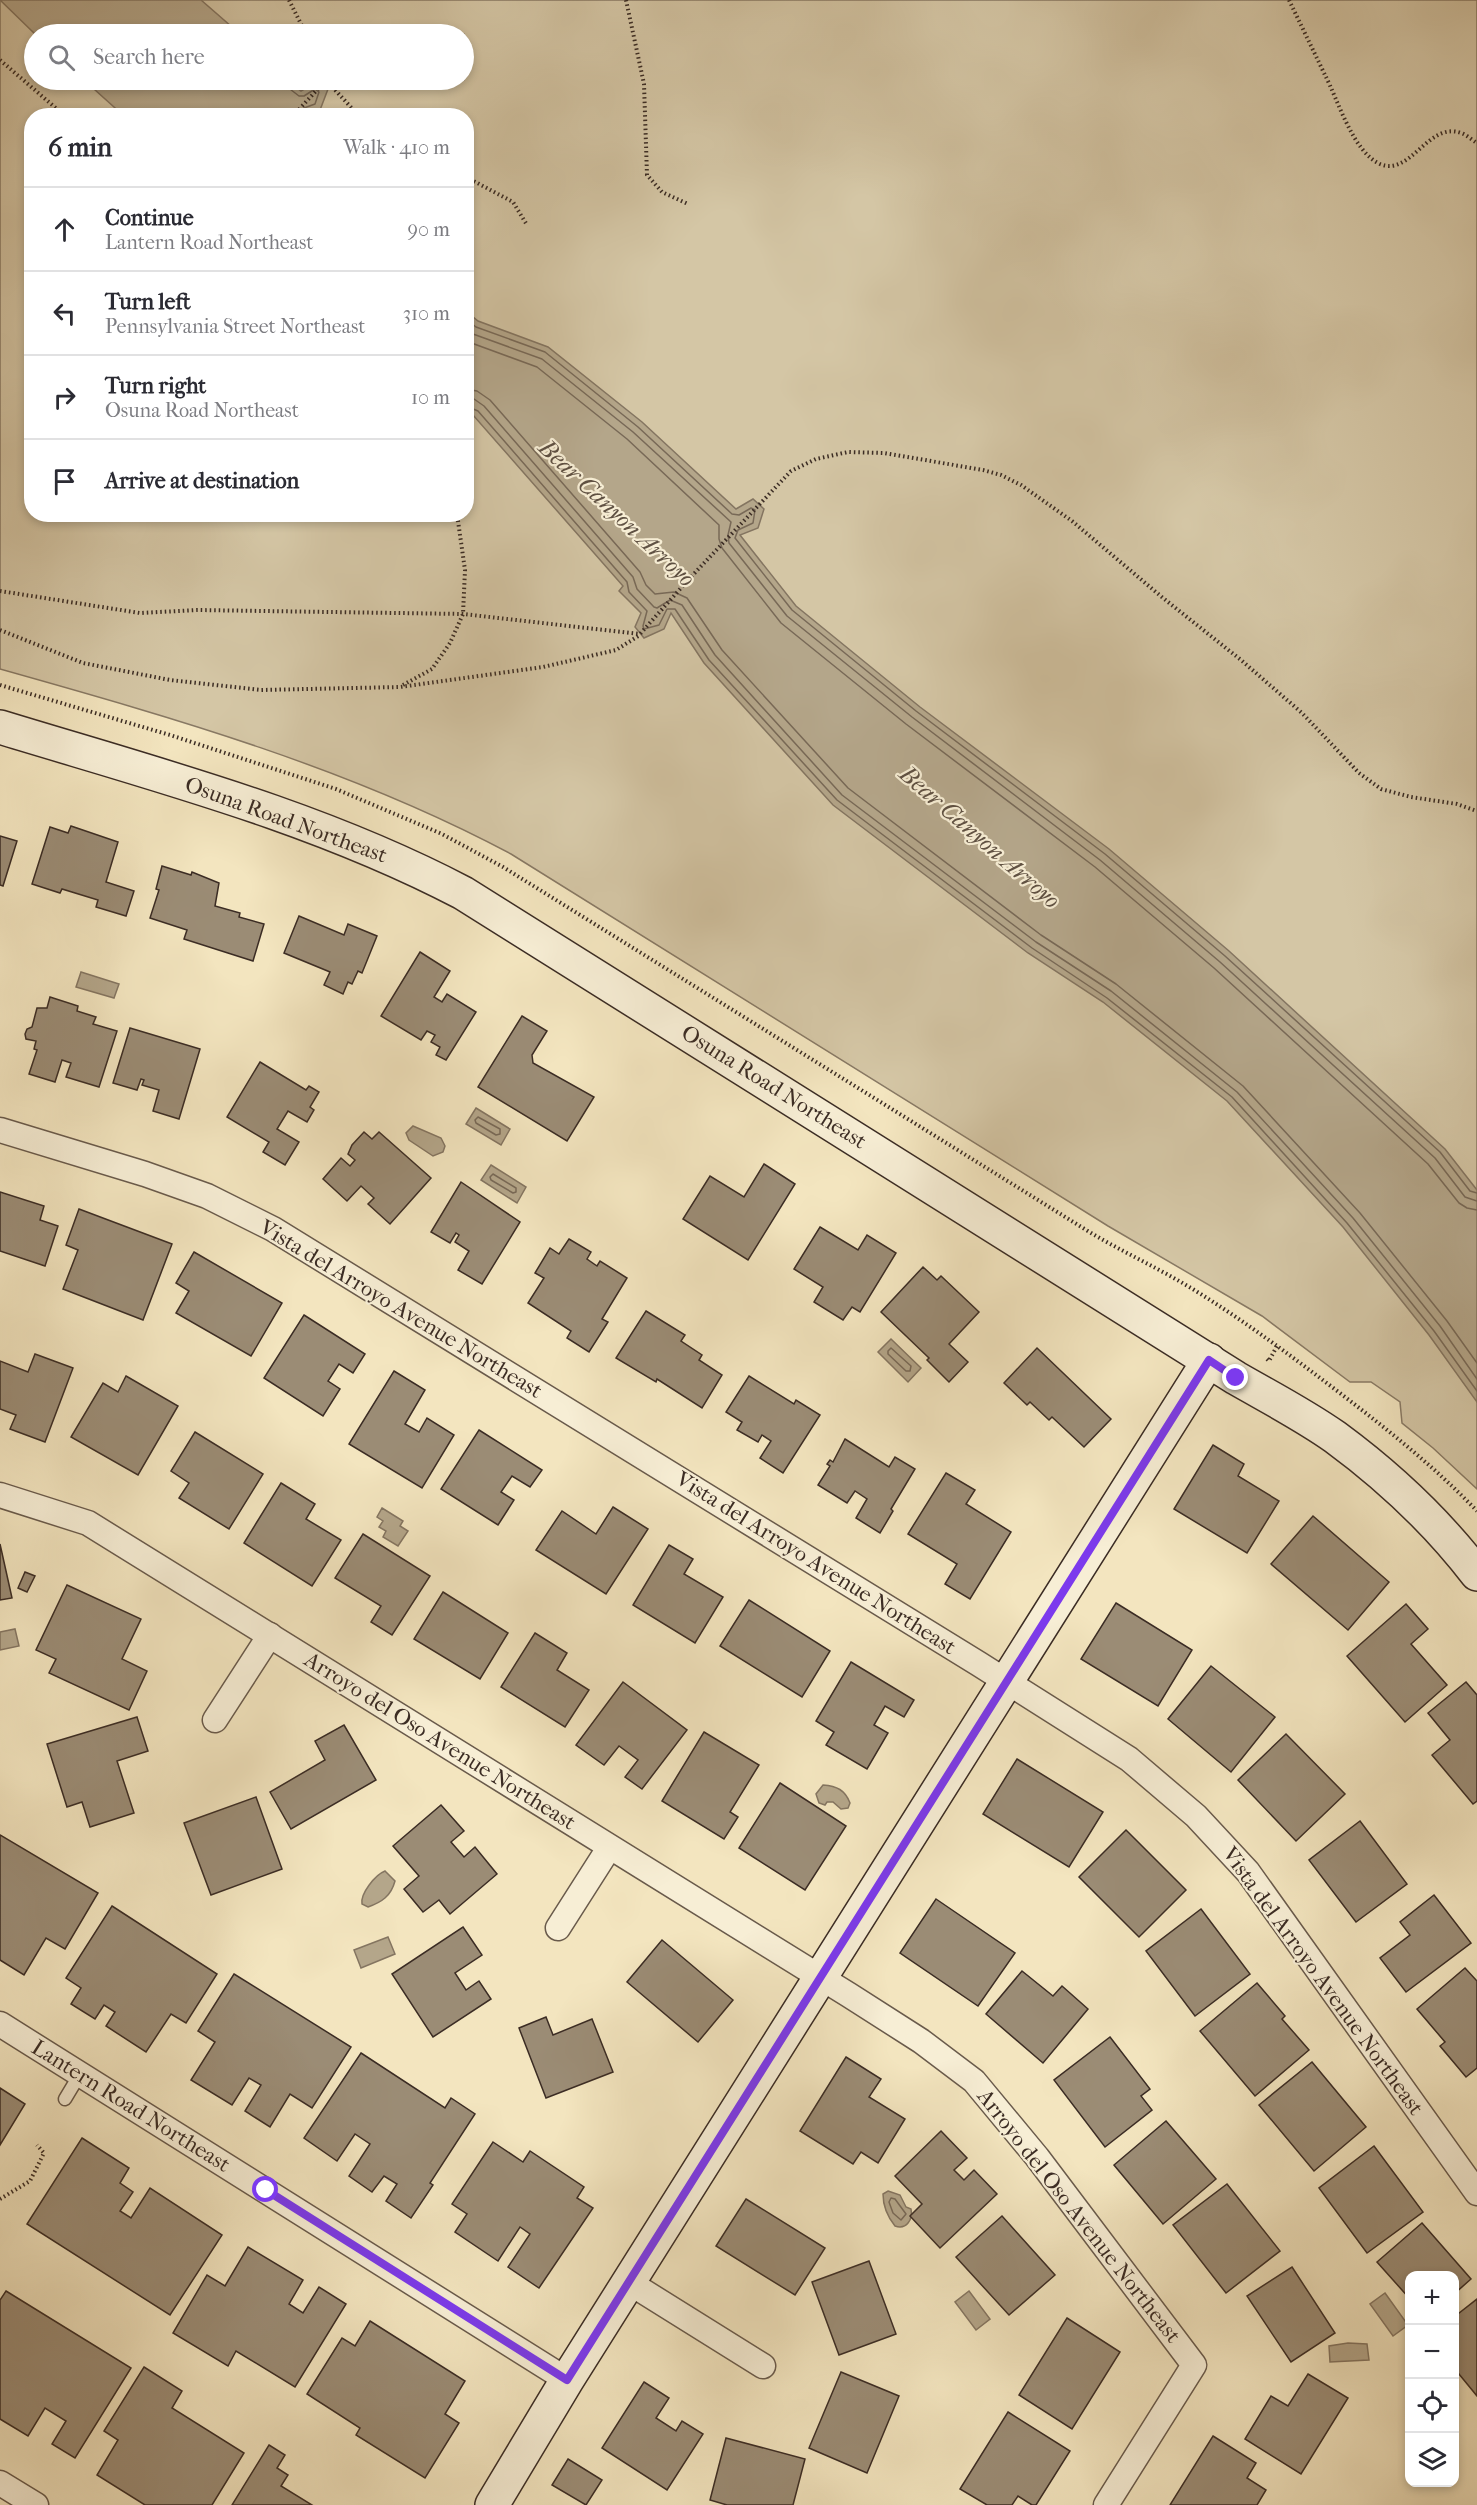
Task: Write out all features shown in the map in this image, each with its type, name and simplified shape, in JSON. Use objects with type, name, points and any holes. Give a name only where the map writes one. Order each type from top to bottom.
[{"type":"street","name":"Osuna Road Northeast","points":[[0,727],[322,828],[380,852],[442,882],[512,922],[1209,1360],[1334,1436],[1394,1485],[1443,1533],[1477,1574]]},
{"type":"street","name":"Vista del Arroyo Avenue Northeast","points":[[0,1130],[197,1192],[273,1229],[1129,1759],[1196,1816],[1240,1864],[1477,2193]]},
{"type":"street","points":[[492,2505],[567,2380],[1209,1360]]},
{"type":"street","name":"Arroyo del Oso Avenue Northeast","points":[[0,1495],[88,1523],[822,1978],[921,2041],[974,2081],[1037,2157],[1194,2365],[1106,2505]]},
{"type":"street","points":[[215,1720],[270,1635]]},
{"type":"street","points":[[558,1928],[609,1848]]},
{"type":"street","name":"Lantern Road Northeast","points":[[0,2024],[567,2380]]},
{"type":"street","points":[[630,2283],[763,2366]]},
{"type":"street","points":[[0,2483],[36,2505]]},
{"type":"lane","points":[[65,2099],[80,2074]]},
{"type":"path","points":[[289,0],[301,24]]},
{"type":"path","points":[[626,0],[644,84],[647,174],[663,192],[688,204]]},
{"type":"path","points":[[1289,0],[1360,146],[1370,157],[1381,164],[1391,166],[1402,163],[1441,134],[1450,131],[1461,133],[1477,143]]},
{"type":"path","points":[[0,60],[24,81]]},
{"type":"path","points":[[35,90],[56,108]]},
{"type":"path","points":[[300,108],[317,90]]},
{"type":"path","points":[[335,90],[352,108]]},
{"type":"path","points":[[474,181],[513,202],[527,225]]},
{"type":"path","points":[[0,630],[83,663],[170,680],[261,690],[400,687],[543,667],[616,650],[640,634],[791,471],[816,459],[848,452],[884,453],[983,470],[1001,475],[1021,485],[1072,521],[1241,660],[1302,713],[1359,773],[1381,789],[1411,797],[1457,804],[1477,811]]},
{"type":"path","points":[[400,687],[432,669],[450,643],[463,614],[465,570],[458,522]]},
{"type":"path","points":[[0,591],[140,612],[197,610],[463,614],[640,634]]},
{"type":"path","points":[[1261,1356],[1269,1361],[1277,1346]]},
{"type":"path","points":[[0,2199],[30,2181],[44,2153],[37,2145]]},
{"type":"shaded area","points":[[0,0],[1477,0],[1477,1489],[1402,1423],[1400,1402],[1371,1382],[1350,1382],[1262,1316],[1108,1226],[511,854],[450,823],[324,771],[131,706],[0,669]]},
{"type":"water","points":[[0,0],[201,0],[229,24],[25,24]]},
{"type":"water","points":[[95,90],[328,90],[321,108],[115,108]]},
{"type":"water","name":"Bear Canyon Arroyo","points":[[474,318],[548,347],[642,422],[736,509],[753,499],[764,509],[758,528],[740,535],[796,606],[920,707],[1109,849],[1229,951],[1445,1149],[1477,1190],[1477,1402],[1429,1335],[1343,1227],[1227,1101],[1103,1002],[1028,953],[833,805],[704,663],[671,613],[664,629],[644,638],[635,627],[641,613],[619,591],[623,586],[474,416]]},
{"type":"water","points":[[81,972],[119,984],[114,998],[76,987]]},
{"type":"water","points":[[476,1108],[510,1129],[501,1145],[466,1124]]},
{"type":"water","points":[[413,1126],[441,1138],[445,1146],[443,1152],[433,1156],[409,1140],[406,1133]]},
{"type":"water","points":[[491,1165],[526,1187],[517,1203],[481,1180]]},
{"type":"water","points":[[891,1339],[921,1368],[908,1382],[878,1352]]},
{"type":"water","points":[[382,1508],[403,1521],[400,1526],[408,1531],[398,1546],[383,1537],[386,1531],[379,1527],[383,1521],[377,1517]]},
{"type":"water","points":[[15,1629],[19,1646],[0,1650],[0,1632]]},
{"type":"water","points":[[823,1785],[832,1786],[843,1792],[850,1803],[848,1808],[841,1809],[833,1802],[827,1802],[825,1805],[819,1803],[816,1794]]},
{"type":"water","points":[[385,1871],[395,1881],[391,1891],[382,1901],[368,1907],[362,1904],[363,1895],[369,1885]]},
{"type":"water","points":[[388,1937],[395,1954],[361,1968],[354,1950]]},
{"type":"water","points":[[888,2191],[900,2195],[906,2207],[911,2209],[910,2220],[906,2225],[895,2226],[888,2215],[883,2194]]},
{"type":"water","points":[[969,2291],[990,2319],[976,2330],[955,2302]]},
{"type":"water","points":[[1385,2293],[1405,2321],[1405,2327],[1393,2336],[1370,2304]]},
{"type":"water","points":[[1348,2343],[1367,2344],[1369,2360],[1330,2362],[1329,2346]]},
{"type":"building","points":[[71,826],[118,842],[106,882],[134,891],[126,916],[96,907],[98,900],[62,889],[60,893],[32,884],[50,827],[68,833]]},
{"type":"building","points":[[0,836],[17,841],[3,886],[0,885]]},
{"type":"building","points":[[162,866],[191,875],[192,872],[219,883],[215,906],[240,913],[239,917],[264,924],[253,961],[184,939],[187,930],[150,918],[159,890],[156,889]]},
{"type":"building","points":[[299,916],[344,935],[348,924],[377,936],[362,973],[358,971],[352,984],[348,982],[343,994],[324,985],[330,972],[284,953]]},
{"type":"building","points":[[420,952],[450,971],[434,997],[442,1002],[447,994],[476,1012],[446,1060],[436,1055],[440,1047],[431,1042],[435,1035],[427,1031],[421,1040],[381,1016]]},
{"type":"building","points":[[50,997],[78,1006],[77,1011],[96,1017],[93,1024],[117,1031],[99,1087],[66,1077],[71,1063],[62,1060],[55,1082],[29,1074],[37,1050],[34,1049],[36,1041],[26,1039],[25,1034],[27,1029],[32,1027],[37,1008],[47,1008]]},
{"type":"building","points":[[522,1016],[547,1031],[532,1055],[533,1063],[594,1097],[567,1141],[478,1087]]},
{"type":"building","points":[[130,1028],[200,1049],[179,1119],[153,1111],[159,1090],[142,1085],[144,1080],[141,1079],[137,1090],[113,1083]]},
{"type":"building","points":[[260,1062],[306,1090],[309,1086],[319,1092],[310,1107],[314,1110],[307,1122],[288,1111],[277,1129],[299,1142],[285,1165],[263,1152],[269,1142],[227,1117]]},
{"type":"building","points":[[364,1132],[372,1139],[379,1132],[431,1178],[390,1224],[368,1204],[374,1198],[361,1186],[347,1201],[323,1179],[341,1158],[350,1166],[355,1160],[348,1154],[352,1145]]},
{"type":"building","points":[[764,1164],[795,1184],[748,1260],[683,1219],[710,1176],[744,1197]]},
{"type":"building","points":[[461,1182],[520,1222],[482,1284],[458,1270],[469,1251],[455,1242],[459,1235],[456,1233],[450,1243],[431,1232]]},
{"type":"building","points":[[0,1192],[44,1206],[40,1220],[58,1226],[45,1266],[0,1251]]},
{"type":"building","points":[[79,1209],[172,1244],[143,1320],[63,1289],[78,1250],[66,1245]]},
{"type":"building","points":[[820,1227],[858,1250],[867,1235],[896,1253],[860,1312],[852,1307],[843,1320],[814,1302],[823,1287],[794,1269]]},
{"type":"building","points":[[569,1239],[591,1252],[587,1259],[597,1266],[600,1261],[627,1278],[602,1319],[608,1322],[589,1352],[567,1338],[571,1331],[528,1303],[544,1278],[535,1273],[550,1248],[559,1254]]},
{"type":"building","points":[[194,1252],[282,1303],[251,1356],[176,1313],[189,1291],[176,1283]]},
{"type":"building","points":[[923,1267],[937,1280],[941,1276],[979,1312],[949,1344],[968,1362],[949,1382],[927,1360],[929,1358],[881,1312]]},
{"type":"building","points":[[646,1311],[685,1335],[681,1341],[702,1355],[699,1360],[722,1375],[702,1408],[657,1379],[656,1382],[616,1358]]},
{"type":"building","points":[[304,1315],[365,1354],[353,1373],[339,1364],[328,1381],[340,1389],[323,1416],[264,1378]]},
{"type":"building","points":[[1037,1348],[1111,1419],[1084,1447],[1052,1417],[1049,1420],[1030,1402],[1027,1405],[1004,1383]]},
{"type":"building","points":[[35,1354],[73,1368],[45,1442],[10,1429],[16,1415],[0,1409],[0,1361],[28,1372]]},
{"type":"building","points":[[394,1371],[425,1390],[405,1424],[419,1432],[427,1418],[454,1435],[422,1488],[349,1444]]},
{"type":"building","points":[[126,1376],[178,1406],[138,1475],[71,1437],[103,1383],[118,1392]]},
{"type":"building","points":[[749,1376],[794,1404],[796,1400],[820,1415],[783,1473],[760,1458],[771,1441],[762,1435],[758,1442],[737,1430],[742,1422],[726,1412]]},
{"type":"building","points":[[479,1430],[542,1470],[530,1487],[512,1476],[501,1492],[514,1500],[498,1525],[441,1489]]},
{"type":"building","points":[[195,1432],[263,1474],[229,1529],[179,1498],[189,1483],[171,1471]]},
{"type":"building","points":[[845,1439],[889,1467],[895,1457],[915,1469],[891,1509],[893,1511],[880,1533],[856,1518],[867,1499],[855,1491],[847,1503],[818,1485],[830,1466],[827,1464],[830,1460],[833,1462]]},
{"type":"building","points":[[1213,1445],[1244,1464],[1238,1476],[1279,1501],[1247,1553],[1174,1509]]},
{"type":"building","points":[[946,1473],[975,1490],[966,1504],[1011,1532],[970,1599],[945,1584],[957,1564],[908,1534]]},
{"type":"building","points":[[281,1483],[315,1504],[306,1519],[341,1540],[312,1586],[244,1543]]},
{"type":"building","points":[[613,1507],[648,1529],[606,1594],[536,1550],[562,1511],[596,1534]]},
{"type":"building","points":[[1313,1516],[1389,1582],[1348,1630],[1271,1564]]},
{"type":"building","points":[[363,1534],[430,1576],[392,1635],[371,1622],[381,1606],[335,1578]]},
{"type":"building","points":[[0,1544],[12,1598],[0,1600]]},
{"type":"building","points":[[669,1545],[693,1559],[684,1574],[723,1597],[695,1643],[633,1605]]},
{"type":"building","points":[[25,1572],[35,1576],[27,1592],[18,1588]]},
{"type":"building","points":[[67,1585],[141,1619],[122,1659],[147,1671],[129,1710],[49,1673],[56,1659],[36,1650]]},
{"type":"building","points":[[443,1592],[508,1633],[480,1679],[414,1639]]},
{"type":"building","points":[[749,1600],[830,1651],[802,1697],[720,1646]]},
{"type":"building","points":[[1116,1603],[1192,1650],[1158,1706],[1081,1659]]},
{"type":"building","points":[[1406,1604],[1428,1629],[1411,1644],[1447,1685],[1405,1722],[1347,1656]]},
{"type":"building","points":[[535,1633],[567,1653],[557,1670],[589,1690],[565,1727],[501,1687]]},
{"type":"building","points":[[851,1662],[914,1700],[904,1717],[885,1706],[874,1725],[888,1733],[867,1769],[826,1745],[834,1732],[816,1721]]},
{"type":"building","points":[[1211,1666],[1275,1717],[1231,1772],[1168,1719]]},
{"type":"building","points":[[623,1682],[687,1730],[642,1789],[625,1777],[638,1760],[619,1746],[604,1765],[576,1745]]},
{"type":"building","points":[[1466,1682],[1477,1695],[1477,1801],[1473,1804],[1432,1755],[1450,1740],[1428,1713]]},
{"type":"building","points":[[137,1717],[148,1751],[117,1761],[134,1813],[90,1827],[82,1802],[67,1807],[47,1744]]},
{"type":"building","points":[[344,1725],[376,1780],[291,1829],[270,1792],[325,1760],[315,1741]]},
{"type":"building","points":[[704,1732],[759,1765],[730,1812],[738,1817],[724,1839],[662,1801]]},
{"type":"building","points":[[1286,1734],[1345,1794],[1296,1841],[1238,1780]]},
{"type":"building","points":[[1017,1759],[1103,1812],[1069,1867],[983,1814]]},
{"type":"building","points":[[780,1783],[846,1826],[805,1890],[739,1848]]},
{"type":"building","points":[[256,1797],[282,1869],[211,1895],[184,1823]]},
{"type":"building","points":[[441,1805],[464,1831],[451,1842],[464,1857],[475,1847],[497,1874],[450,1914],[439,1900],[423,1912],[404,1889],[419,1876],[393,1846]]},
{"type":"building","points":[[1360,1821],[1407,1884],[1356,1922],[1309,1860]]},
{"type":"building","points":[[1126,1830],[1186,1890],[1139,1937],[1079,1877]]},
{"type":"building","points":[[0,1835],[98,1893],[65,1949],[46,1938],[24,1975],[0,1960]]},
{"type":"building","points":[[1434,1895],[1471,1943],[1406,1992],[1380,1958],[1410,1935],[1400,1922]]},
{"type":"building","points":[[936,1899],[1015,1953],[978,2006],[900,1953]]},
{"type":"building","points":[[112,1906],[217,1974],[186,2023],[171,2014],[146,2052],[106,2026],[115,2012],[104,2005],[95,2019],[71,2004],[81,1988],[66,1978]]},
{"type":"building","points":[[1201,1909],[1250,1974],[1195,2016],[1146,1951]]},
{"type":"building","points":[[463,1927],[482,1955],[455,1973],[466,1990],[479,1981],[491,1999],[433,2037],[392,1974]]},
{"type":"building","points":[[662,1940],[733,2000],[698,2042],[627,1982]]},
{"type":"building","points":[[1465,1968],[1477,1981],[1477,2068],[1466,2077],[1440,2046],[1445,2042],[1417,2009]]},
{"type":"building","points":[[1022,1971],[1053,1996],[1062,1986],[1088,2009],[1043,2063],[986,2014]]},
{"type":"building","points":[[234,1974],[351,2047],[312,2108],[290,2094],[270,2127],[245,2111],[261,2085],[249,2078],[232,2105],[191,2080],[215,2042],[198,2031]]},
{"type":"building","points":[[1257,1983],[1285,2016],[1282,2019],[1309,2050],[1255,2096],[1200,2031]]},
{"type":"building","points":[[546,2017],[553,2035],[592,2019],[613,2072],[546,2098],[519,2028]]},
{"type":"building","points":[[1110,2037],[1150,2089],[1141,2096],[1152,2110],[1105,2147],[1054,2080]]},
{"type":"building","points":[[361,2053],[445,2108],[451,2098],[475,2114],[430,2183],[433,2185],[411,2218],[386,2201],[397,2184],[384,2176],[372,2192],[349,2176],[370,2144],[355,2134],[337,2161],[304,2138]]},
{"type":"building","points":[[846,2057],[881,2079],[869,2097],[905,2119],[878,2163],[861,2152],[853,2164],[800,2131]]},
{"type":"building","points":[[1312,2062],[1366,2127],[1314,2171],[1259,2105]]},
{"type":"building","points":[[0,2088],[25,2104],[0,2145]]},
{"type":"building","points":[[1166,2121],[1216,2179],[1163,2224],[1114,2165]]},
{"type":"building","points":[[941,2131],[967,2158],[954,2170],[964,2180],[974,2170],[997,2194],[940,2248],[910,2216],[922,2204],[895,2176]]},
{"type":"building","points":[[82,2138],[129,2168],[120,2183],[133,2192],[120,2211],[131,2218],[150,2188],[222,2235],[170,2315],[27,2224]]},
{"type":"building","points":[[493,2142],[523,2162],[530,2151],[584,2187],[577,2198],[593,2208],[539,2288],[508,2267],[530,2234],[520,2227],[498,2261],[455,2232],[467,2214],[452,2204]]},
{"type":"building","points":[[1374,2146],[1423,2212],[1367,2253],[1319,2188]]},
{"type":"building","points":[[1227,2184],[1280,2251],[1226,2293],[1173,2225]]},
{"type":"building","points":[[746,2199],[825,2248],[795,2295],[716,2246]]},
{"type":"building","points":[[1002,2216],[1055,2275],[1009,2315],[956,2257]]},
{"type":"building","points":[[1422,2223],[1471,2279],[1459,2290],[1459,2271],[1405,2271],[1405,2293],[1377,2262]]},
{"type":"building","points":[[248,2247],[303,2280],[289,2304],[303,2313],[319,2287],[346,2304],[295,2387],[236,2351],[228,2366],[173,2333],[207,2275],[225,2286]]},
{"type":"building","points":[[869,2261],[896,2334],[839,2355],[812,2282]]},
{"type":"building","points":[[1292,2267],[1335,2333],[1291,2362],[1247,2296]]},
{"type":"building","points":[[6,2291],[131,2368],[75,2458],[52,2444],[66,2421],[45,2408],[28,2436],[0,2419],[0,2300]]},
{"type":"building","points":[[1477,2299],[1477,2396],[1459,2374],[1459,2313]]},
{"type":"building","points":[[1067,2318],[1120,2352],[1072,2429],[1019,2395]]},
{"type":"building","points":[[370,2321],[465,2381],[445,2414],[459,2423],[425,2478],[356,2435],[360,2428],[307,2394],[342,2338],[355,2346]]},
{"type":"building","points":[[144,2367],[182,2391],[172,2408],[244,2453],[212,2505],[145,2505],[97,2475],[118,2440],[104,2431]]},
{"type":"building","points":[[841,2372],[899,2396],[867,2473],[809,2448]]},
{"type":"building","points":[[1308,2374],[1348,2398],[1301,2474],[1245,2439],[1271,2396],[1288,2406]]},
{"type":"building","points":[[644,2382],[669,2398],[656,2418],[676,2431],[682,2421],[703,2434],[667,2490],[602,2448]]},
{"type":"building","points":[[1008,2412],[1070,2451],[1036,2505],[1018,2496],[1012,2505],[987,2505],[960,2489]]},
{"type":"building","points":[[1213,2436],[1256,2463],[1247,2478],[1266,2490],[1257,2505],[1170,2505]]},
{"type":"building","points":[[726,2438],[805,2459],[793,2505],[727,2505],[710,2500]]},
{"type":"building","points":[[269,2445],[285,2455],[277,2468],[288,2475],[281,2486],[312,2505],[232,2505]]},
{"type":"building","points":[[568,2459],[602,2480],[586,2505],[552,2485]]},
{"type":"route","points":[[266,2190],[567,2380],[1209,1360],[1236,1378]]}]
